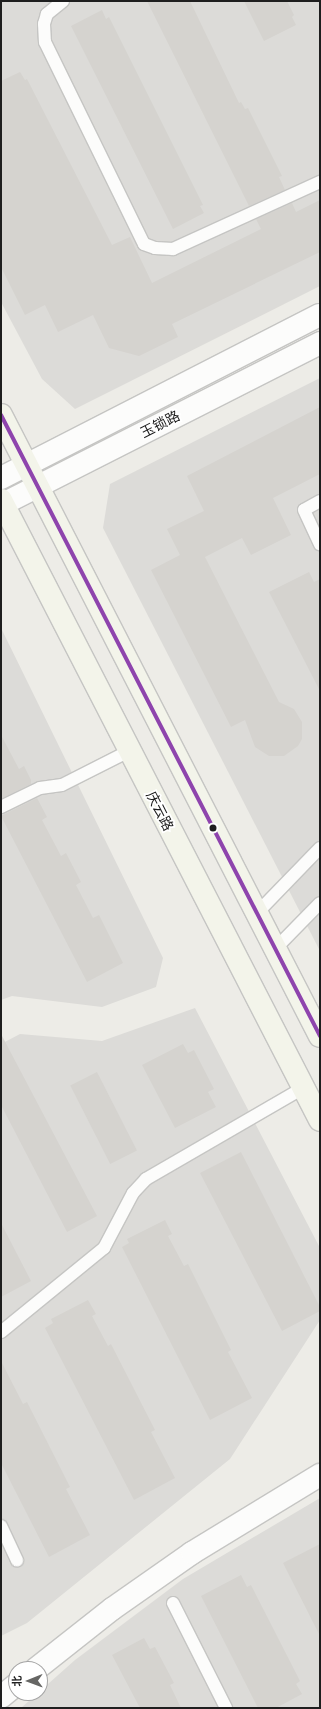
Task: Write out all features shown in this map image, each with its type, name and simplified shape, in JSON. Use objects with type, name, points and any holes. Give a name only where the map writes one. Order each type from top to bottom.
[{"type":"main road","points":[[1,416],[320,1036]]},
{"type":"main road","name":"庆云路","points":[[2,503],[320,1120]]},
{"type":"street","name":"玉锁路","points":[[1,478],[320,316]]},
{"type":"street","name":"玉锁路","points":[[2,503],[37,487],[320,343]]},
{"type":"street","points":[[46,1661],[112,1609],[192,1553],[320,1475]]},
{"type":"lane","points":[[63,1],[47,14],[44,24],[45,42],[144,244],[155,248],[173,249],[320,182]]},
{"type":"lane","points":[[320,501],[304,510],[320,544]]},
{"type":"lane","points":[[1,807],[40,788],[62,785],[129,751]]},
{"type":"lane","points":[[256,914],[320,848]]},
{"type":"lane","points":[[275,949],[320,903]]},
{"type":"lane","points":[[1,1332],[104,1248],[133,1193],[146,1179],[303,1088]]},
{"type":"lane","points":[[1,1526],[18,1560]]},
{"type":"lane","points":[[173,1603],[226,1708]]},
{"type":"shaded area","points":[[1,1],[320,1],[320,286],[75,409],[42,379],[1,302]]},
{"type":"shaded area","points":[[320,378],[320,951],[103,528],[110,484]]},
{"type":"shaded area","points":[[1,628],[163,958],[156,987],[102,1007],[12,996],[1,1000]]},
{"type":"shaded area","points":[[195,1008],[320,1248],[320,1320],[230,1459],[27,1623],[1,1636],[1,1044],[20,1034],[102,1041]]},
{"type":"shaded area","points":[[320,1498],[320,1708],[21,1708],[29,1701],[48,1701],[48,1684],[75,1660],[183,1579]]},
{"type":"building","points":[[147,1],[190,1],[239,103],[241,102],[245,109],[248,108],[282,176],[279,177],[285,190],[249,206]]},
{"type":"building","points":[[244,1],[287,1],[294,15],[292,17],[296,25],[264,41]]},
{"type":"building","points":[[102,10],[106,19],[109,17],[203,205],[200,206],[204,213],[173,229],[71,26]]},
{"type":"building","points":[[20,72],[25,80],[27,79],[112,245],[130,237],[152,283],[261,229],[256,219],[292,203],[296,212],[320,200],[320,252],[172,324],[178,337],[139,356],[109,348],[93,315],[58,332],[45,305],[25,315],[1,267],[1,81]]},
{"type":"building","points":[[320,407],[320,474],[273,498],[291,535],[251,555],[242,538],[205,557],[279,702],[294,709],[302,722],[302,739],[298,746],[284,756],[269,756],[255,747],[245,720],[231,727],[151,570],[180,555],[167,529],[204,511],[187,476]]},
{"type":"building","points":[[309,572],[314,582],[320,579],[320,691],[269,592]]},
{"type":"building","points":[[1,735],[19,769],[24,766],[31,780],[31,784],[1,799]]},
{"type":"building","points":[[37,798],[47,817],[42,820],[61,856],[66,853],[81,882],[76,885],[93,918],[99,915],[123,963],[87,982],[1,816]]},
{"type":"building","points":[[1,1034],[97,1216],[67,1232],[1,1105]]},
{"type":"building","points":[[183,1044],[188,1053],[194,1050],[214,1089],[208,1092],[216,1107],[175,1128],[142,1065]]},
{"type":"building","points":[[97,1072],[137,1150],[110,1164],[70,1086]]},
{"type":"building","points":[[241,1152],[320,1307],[320,1311],[282,1331],[200,1173]]},
{"type":"building","points":[[165,1220],[172,1234],[168,1236],[184,1266],[188,1264],[231,1350],[228,1352],[252,1398],[210,1420],[122,1247],[129,1243],[127,1239]]},
{"type":"building","points":[[1,1223],[31,1281],[1,1297]]},
{"type":"building","points":[[88,1300],[96,1314],[92,1316],[108,1346],[111,1344],[155,1430],[151,1432],[175,1478],[134,1500],[45,1328],[53,1323],[51,1319]]},
{"type":"building","points":[[1,1361],[23,1404],[27,1402],[70,1487],[66,1489],[90,1535],[49,1557],[1,1463]]},
{"type":"building","points":[[320,1544],[320,1636],[283,1563]]},
{"type":"building","points":[[241,1575],[247,1587],[251,1585],[300,1681],[296,1684],[302,1694],[276,1708],[258,1708],[201,1596]]},
{"type":"building","points":[[144,1638],[150,1649],[155,1647],[174,1683],[170,1685],[181,1708],[140,1708],[112,1655]]},
{"type":"transit line","points":[[1,415],[320,1036]]}]
